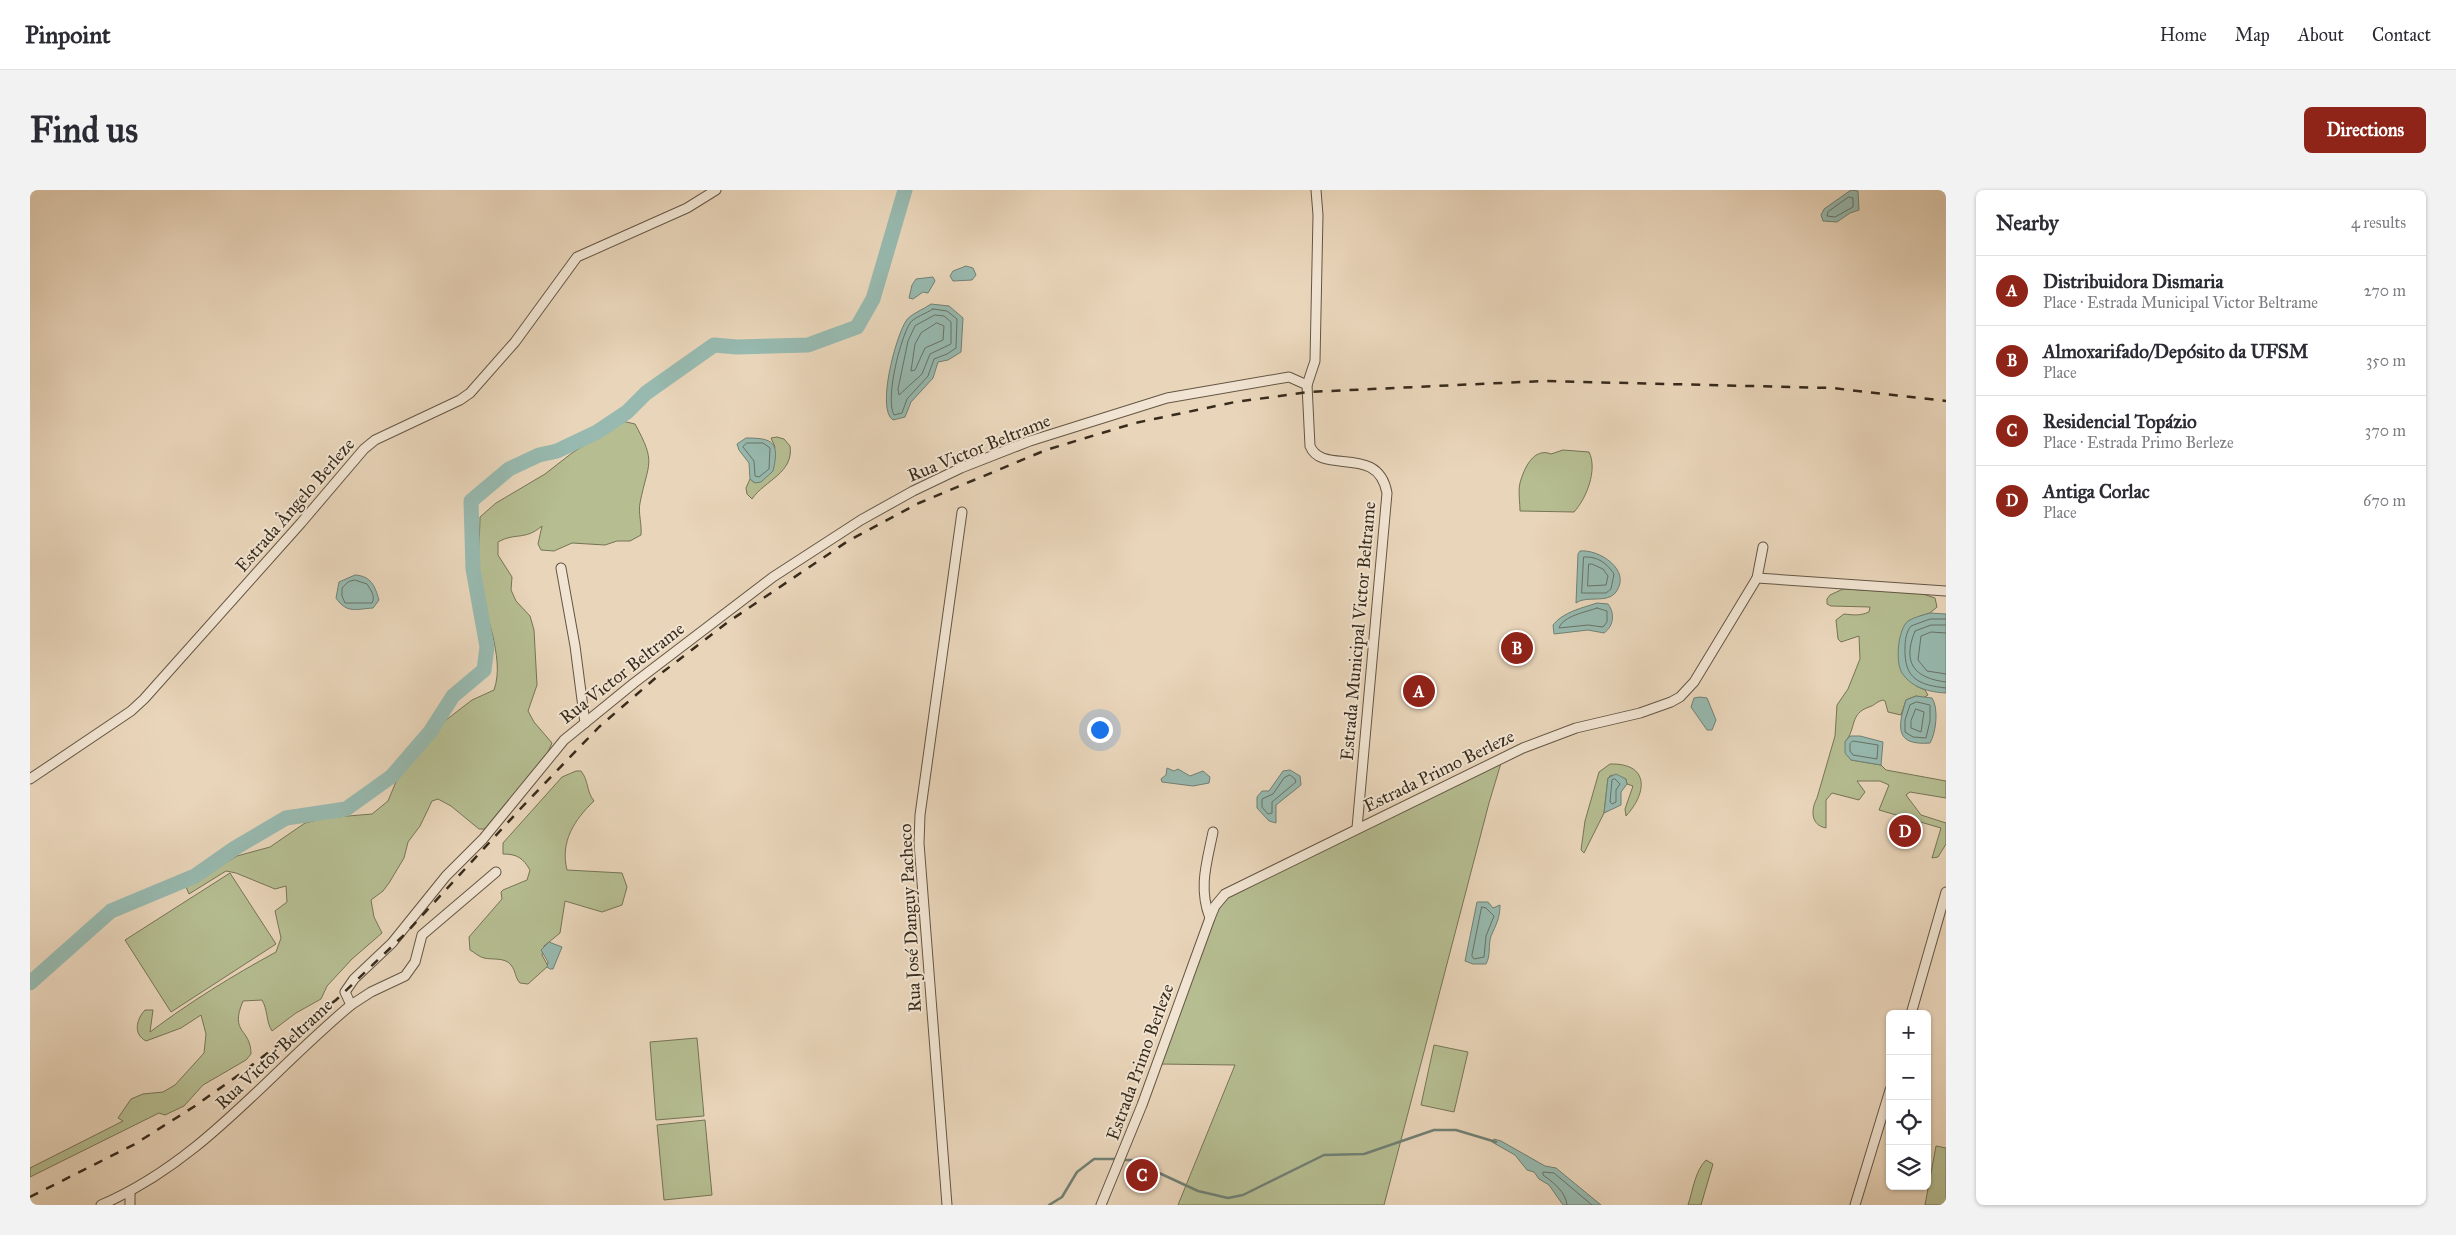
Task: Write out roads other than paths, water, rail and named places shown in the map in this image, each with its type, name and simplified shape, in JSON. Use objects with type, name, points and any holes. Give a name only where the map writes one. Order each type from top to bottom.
[{"type":"street","name":"Estrada Ângelo Berleze","points":[[30,779],[131,712],[301,523],[364,449],[375,440],[460,400],[470,393],[515,342],[577,258],[687,208],[716,190]]},
{"type":"street","name":"Estrada Municipal Victor Beltrame","points":[[1316,190],[1318,216],[1315,361],[1307,385],[1312,451],[1322,458],[1356,462],[1372,468],[1382,476],[1387,493],[1357,828]]},
{"type":"street","name":"Rua Victor Beltrame","points":[[101,1205],[130,1192],[181,1159],[248,1102],[351,1005],[346,992],[354,979],[392,943],[441,881],[483,839],[564,740],[773,577],[861,520],[929,483],[1030,441],[1167,398],[1289,377],[1307,385]]},
{"type":"street","name":"Rua José Danguy Pacheco","points":[[948,1205],[919,835],[962,512]]},
{"type":"street","points":[[1763,546],[1757,578],[1946,591]]},
{"type":"street","points":[[561,568],[575,646],[585,723]]},
{"type":"street","name":"Estrada Primo Berleze","points":[[1101,1205],[1142,1105],[1210,918],[1215,906],[1225,894],[1357,828],[1531,745],[1576,728],[1640,713],[1680,697],[1703,669],[1757,578]]},
{"type":"street","points":[[1210,918],[1205,904],[1203,881],[1213,832]]},
{"type":"street","points":[[351,1005],[372,992],[405,976],[415,962],[422,935],[496,872]]},
{"type":"street","points":[[1912,1010],[1946,892]]},
{"type":"street","points":[[1855,1205],[1887,1100]]},
{"type":"street","points":[[130,1192],[130,1205]]},
{"type":"water","points":[[1851,190],[1858,191],[1859,210],[1850,213],[1837,222],[1823,221],[1821,215],[1824,209]]},
{"type":"water","points":[[966,266],[973,268],[976,275],[972,280],[953,281],[950,276],[953,271]]},
{"type":"water","points":[[933,277],[935,281],[928,293],[923,292],[913,299],[909,298],[912,285],[916,279]]},
{"type":"water","points":[[931,304],[949,306],[963,318],[961,352],[948,360],[938,362],[933,378],[911,402],[905,417],[893,420],[888,413],[886,402],[889,372],[897,341],[908,319]]},
{"type":"water","points":[[746,438],[763,439],[775,448],[776,454],[773,471],[761,482],[755,483],[750,479],[749,463],[739,450],[737,444]]},
{"type":"water","points":[[1580,551],[1596,553],[1611,562],[1617,569],[1620,576],[1620,584],[1612,596],[1576,603],[1578,554]]},
{"type":"water","points":[[355,575],[365,577],[374,586],[379,600],[373,608],[348,608],[336,598],[339,582]]},
{"type":"water","points":[[1597,603],[1608,604],[1612,611],[1612,623],[1604,633],[1588,630],[1554,634],[1553,625],[1562,617]]},
{"type":"water","points":[[1930,613],[1946,614],[1946,693],[1933,692],[1916,686],[1906,678],[1900,668],[1898,654],[1900,638],[1905,625],[1908,621]]},
{"type":"water","points":[[1916,696],[1932,698],[1934,702],[1936,720],[1930,743],[1910,741],[1904,738],[1902,732],[1901,718],[1906,700]]},
{"type":"water","points":[[1694,698],[1707,698],[1716,720],[1712,730],[1707,730],[1691,707]]},
{"type":"water","points":[[1850,736],[1860,736],[1883,742],[1881,765],[1851,760],[1845,753],[1845,742]]},
{"type":"water","points":[[1167,768],[1174,771],[1178,769],[1190,776],[1203,771],[1210,777],[1209,783],[1193,786],[1162,782],[1161,779],[1166,775]]},
{"type":"water","points":[[1290,770],[1300,776],[1301,785],[1276,805],[1276,823],[1269,821],[1257,808],[1257,797],[1262,791],[1269,791],[1283,771]]},
{"type":"water","points":[[1616,774],[1626,779],[1627,784],[1621,792],[1621,805],[1604,813],[1608,778]]},
{"type":"water","points":[[1477,902],[1488,902],[1493,908],[1500,905],[1496,925],[1490,939],[1486,964],[1473,964],[1465,961]]},
{"type":"water","points":[[549,942],[562,947],[553,969],[547,967],[548,962],[541,950]]},
{"type":"water","points":[[1494,1139],[1501,1141],[1545,1166],[1556,1168],[1601,1205],[1563,1205],[1549,1185],[1539,1179],[1534,1172],[1527,1170],[1515,1155],[1492,1142]]},
{"type":"waterway","points":[[30,983],[111,911],[195,876],[235,848],[286,818],[346,809],[392,776],[430,732],[453,696],[484,670],[487,647],[473,569],[471,501],[509,469],[539,455],[557,451],[597,432],[627,412],[646,393],[714,345],[737,347],[808,345],[857,327],[873,299],[905,190]]},
{"type":"waterway","points":[[1123,1160],[1131,1160],[1198,1191],[1228,1198],[1243,1195],[1324,1155],[1364,1154],[1434,1130],[1456,1130],[1496,1142]]},
{"type":"waterway","points":[[1049,1205],[1062,1197],[1077,1172],[1094,1159],[1117,1159]]},
{"type":"railway","points":[[30,1197],[135,1144],[195,1106],[247,1069],[336,1000],[406,933],[599,727],[659,675],[728,622],[848,541],[919,503],[1046,450],[1135,423],[1235,402],[1309,392],[1543,381],[1832,388],[1946,401]]},
{"type":"place","name":"Almoxarifado/Depósito da UFSM","points":[[1517,648]]},
{"type":"place","name":"Distribuidora Dismaria","points":[[1419,691]]},
{"type":"place","name":"Antiga Corlac","points":[[1905,831]]},
{"type":"place","name":"Residencial Topázio","points":[[1142,1175]]}]
